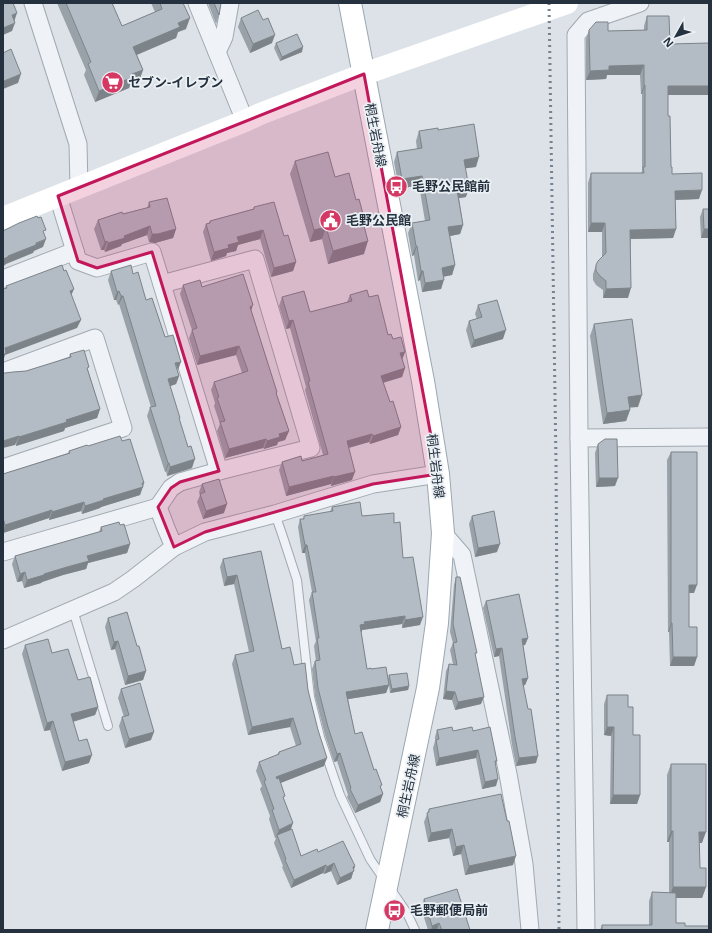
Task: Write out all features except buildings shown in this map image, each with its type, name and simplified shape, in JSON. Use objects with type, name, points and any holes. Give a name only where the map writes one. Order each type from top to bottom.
[{"type":"main road","name":"桐生岩舟線","points":[[350,3],[423,381],[438,474],[443,533],[437,623],[428,688],[377,930]]},
{"type":"main road","points":[[3,218],[268,111],[364,74],[567,3]]},
{"type":"street","points":[[33,3],[78,144],[79,188]]},
{"type":"street","points":[[197,3],[245,121]]},
{"type":"street","points":[[217,52],[224,37],[230,3]]},
{"type":"street","points":[[586,930],[578,438],[576,35],[588,21],[640,3]]},
{"type":"street","points":[[58,196],[78,260],[97,268],[152,252],[219,471]]},
{"type":"street","points":[[3,279],[75,251]]},
{"type":"street","points":[[3,552],[158,507],[171,488],[180,482],[310,448],[255,259],[162,284]]},
{"type":"street","points":[[3,372],[95,338],[123,428],[3,468]]},
{"type":"street","points":[[578,438],[709,437]]},
{"type":"street","points":[[3,640],[114,592],[174,547],[205,532],[275,514],[373,484],[438,474]]},
{"type":"street","points":[[158,507],[174,547]]},
{"type":"street","points":[[443,533],[462,555],[506,766],[524,864],[530,930]]},
{"type":"lane","points":[[275,514],[297,580],[310,697],[320,737],[340,795],[370,858],[407,913],[416,930]]},
{"type":"lane","points":[[73,610],[108,726]]},
{"type":"highlighted area","points":[[364,74],[438,474],[373,484],[205,532],[174,547],[158,507],[171,488],[180,482],[219,471],[152,252],[97,268],[78,261],[58,196]]},
{"type":"railway","points":[[549,3],[556,462],[559,930]]},
{"type":"place","name":"セブン-イレブン","points":[[113,82]]},
{"type":"place","name":"毛野公民館前","points":[[397,186]]},
{"type":"place","name":"毛野公民館","points":[[330,220]]},
{"type":"place","name":"毛野郵便局前","points":[[394,910]]}]
